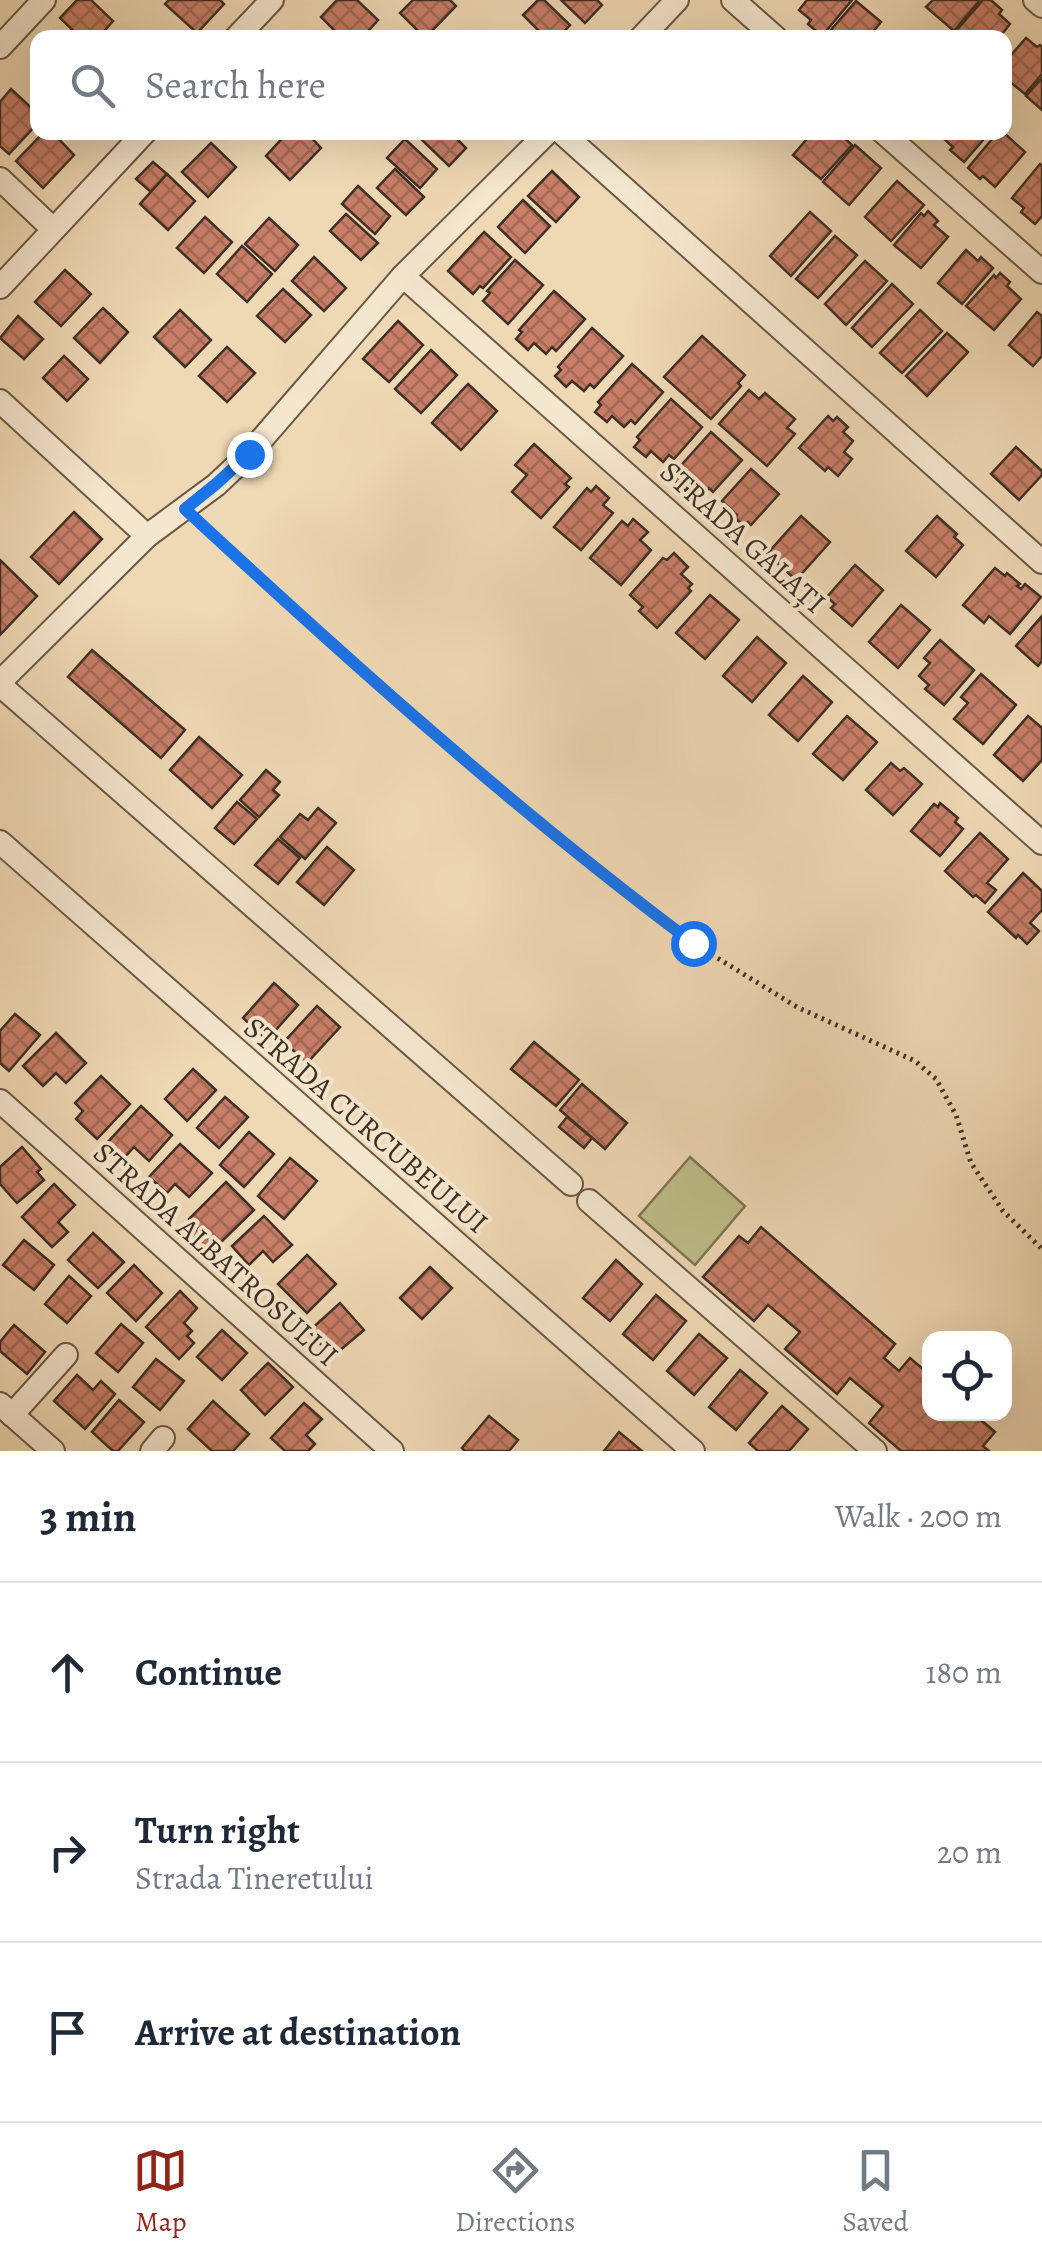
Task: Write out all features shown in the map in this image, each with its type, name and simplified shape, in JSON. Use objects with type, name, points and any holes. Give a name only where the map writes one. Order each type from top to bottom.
[{"type":"street","points":[[0,47],[44,0]]},
{"type":"street","points":[[244,30],[272,0]]},
{"type":"street","points":[[649,30],[677,0]]},
{"type":"street","points":[[733,0],[767,30]]},
{"type":"street","points":[[1035,0],[1042,6]]},
{"type":"street","points":[[0,287],[137,140]]},
{"type":"street","points":[[540,140],[404,276],[249,454],[147,536],[0,684],[571,1184]]},
{"type":"street","points":[[570,140],[1042,562]]},
{"type":"street","points":[[893,140],[1042,272]]},
{"type":"street","points":[[0,179],[53,229]]},
{"type":"street","name":"STRADA GALAȚI","points":[[404,276],[1042,844]]},
{"type":"street","points":[[0,402],[147,536]]},
{"type":"street","name":"STRADA CURCUBEULUI","points":[[0,842],[693,1451]]},
{"type":"street","name":"STRADA ALBATROSULUI","points":[[0,1101],[392,1451]]},
{"type":"street","points":[[589,1201],[875,1451]]},
{"type":"street","points":[[53,1451],[6,1410],[66,1356]]},
{"type":"path","points":[[185,509],[381,686],[638,902],[693,943],[797,1007],[915,1061],[936,1078],[956,1115],[972,1163],[1003,1211],[1042,1250]]},
{"type":"shaded area","points":[[690,1157],[745,1206],[695,1265],[639,1216]]},
{"type":"building","points":[[77,0],[91,0],[113,21],[105,30],[73,30],[60,18]]},
{"type":"building","points":[[169,0],[220,0],[224,4],[200,30],[194,30],[165,4]]},
{"type":"building","points":[[337,0],[357,0],[378,20],[369,30],[334,30],[321,17]]},
{"type":"building","points":[[413,0],[450,0],[456,6],[433,30],[417,30],[400,13]]},
{"type":"building","points":[[538,0],[544,0],[570,25],[565,30],[538,30],[523,15]]},
{"type":"building","points":[[561,0],[597,0],[602,5],[585,23]]},
{"type":"building","points":[[807,0],[852,0],[827,30],[815,30],[808,24],[811,20],[799,10]]},
{"type":"building","points":[[933,0],[980,0],[955,30],[926,7]]},
{"type":"building","points":[[983,0],[991,0],[1010,24],[1005,30],[957,30]]},
{"type":"building","points":[[856,1],[881,22],[874,30],[831,30]]},
{"type":"building","points":[[1026,38],[1042,47],[1042,74],[1025,94],[1012,83],[1012,54]]},
{"type":"building","points":[[1042,78],[1042,110],[1026,96]]},
{"type":"building","points":[[11,89],[30,107],[30,132],[9,154],[0,146],[0,102]]},
{"type":"building","points":[[36,140],[60,140],[74,155],[43,188],[16,161]]},
{"type":"building","points":[[281,140],[314,140],[321,148],[290,180],[266,156]]},
{"type":"building","points":[[406,140],[437,169],[420,188],[387,158]]},
{"type":"building","points":[[422,140],[458,140],[466,148],[449,166]]},
{"type":"building","points":[[806,140],[847,140],[852,145],[821,179],[793,155]]},
{"type":"building","points":[[945,140],[983,140],[964,162],[950,150],[953,147]]},
{"type":"building","points":[[991,140],[1012,140],[1025,152],[995,187],[968,168]]},
{"type":"building","points":[[211,143],[236,167],[208,197],[182,172]]},
{"type":"building","points":[[855,145],[881,168],[849,205],[823,182]]},
{"type":"building","points":[[153,162],[167,174],[151,192],[136,179]]},
{"type":"building","points":[[1040,164],[1042,216],[1035,224],[1012,198]]},
{"type":"building","points":[[395,169],[424,197],[406,215],[377,188]]},
{"type":"building","points":[[552,171],[579,197],[556,222],[528,196]]},
{"type":"building","points":[[167,174],[195,201],[168,230],[140,204]]},
{"type":"building","points":[[897,181],[924,205],[891,241],[865,217]]},
{"type":"building","points":[[358,186],[390,216],[375,234],[342,204]]},
{"type":"building","points":[[523,200],[550,226],[525,253],[498,227]]},
{"type":"building","points":[[928,211],[938,221],[934,225],[948,237],[921,268],[894,245],[921,213],[924,216]]},
{"type":"building","points":[[810,212],[831,231],[791,276],[770,256]]},
{"type":"building","points":[[346,214],[378,243],[361,260],[330,231]]},
{"type":"building","points":[[205,217],[232,242],[204,273],[177,248]]},
{"type":"building","points":[[269,218],[298,245],[275,271],[245,244]]},
{"type":"building","points":[[484,232],[511,257],[473,294],[448,271]]},
{"type":"building","points":[[835,236],[857,255],[818,298],[796,279]]},
{"type":"building","points":[[242,246],[272,274],[247,302],[217,274]]},
{"type":"building","points":[[966,250],[993,268],[962,304],[938,283]]},
{"type":"building","points":[[314,257],[346,288],[324,311],[292,281]]},
{"type":"building","points":[[515,260],[543,285],[508,324],[483,301]]},
{"type":"building","points":[[865,261],[887,281],[846,325],[825,304]]},
{"type":"building","points":[[65,270],[91,294],[61,326],[35,302]]},
{"type":"building","points":[[1000,273],[1021,299],[994,330],[966,306]]},
{"type":"building","points":[[892,284],[913,304],[872,347],[852,328]]},
{"type":"building","points":[[283,289],[311,315],[285,342],[257,316]]},
{"type":"building","points":[[554,291],[585,319],[556,351],[552,347],[546,354],[534,343],[528,350],[516,339],[522,332],[519,330]]},
{"type":"building","points":[[103,308],[128,332],[100,363],[74,338]]},
{"type":"building","points":[[180,310],[211,340],[185,367],[154,337]]},
{"type":"building","points":[[920,310],[942,331],[902,373],[880,353]]},
{"type":"building","points":[[1037,312],[1042,316],[1042,356],[1033,366],[1009,345]]},
{"type":"building","points":[[18,316],[43,339],[24,359],[0,338]]},
{"type":"building","points":[[398,321],[423,345],[389,382],[363,359]]},
{"type":"building","points":[[592,328],[623,356],[594,388],[590,384],[584,391],[572,381],[566,387],[555,376],[561,370],[558,367]]},
{"type":"building","points":[[947,333],[968,352],[927,396],[906,376]]},
{"type":"building","points":[[702,336],[745,375],[738,383],[741,386],[711,419],[664,377]]},
{"type":"building","points":[[227,347],[255,373],[227,402],[199,376]]},
{"type":"building","points":[[431,350],[457,375],[421,413],[395,389]]},
{"type":"building","points":[[64,356],[88,379],[67,401],[43,378]]},
{"type":"building","points":[[632,364],[663,392],[635,424],[631,420],[624,427],[612,416],[607,422],[595,412],[601,405],[598,402]]},
{"type":"building","points":[[468,384],[497,411],[461,450],[432,423]]},
{"type":"building","points":[[749,390],[759,399],[765,393],[795,419],[787,428],[795,434],[767,466],[719,424]]},
{"type":"building","points":[[671,399],[702,427],[674,459],[669,455],[663,462],[651,451],[646,457],[634,447],[640,440],[637,437]]},
{"type":"building","points":[[828,416],[833,421],[837,417],[848,427],[843,432],[853,441],[844,452],[852,459],[838,476],[828,467],[825,471],[799,448]]},
{"type":"building","points":[[711,432],[742,460],[713,492],[709,488],[703,495],[691,485],[685,491],[674,480],[680,473],[676,471]]},
{"type":"building","points":[[534,444],[571,478],[565,484],[569,487],[541,518],[512,492],[527,475],[515,465]]},
{"type":"building","points":[[1016,447],[1042,471],[1019,500],[991,474]]},
{"type":"building","points":[[751,469],[779,494],[751,525],[748,522],[744,526],[722,501]]},
{"type":"building","points":[[596,486],[609,498],[603,505],[613,513],[581,550],[554,527],[587,488],[591,492]]},
{"type":"building","points":[[74,512],[102,539],[59,584],[31,557]]},
{"type":"building","points":[[801,516],[830,542],[796,580],[767,554]]},
{"type":"building","points":[[937,516],[963,545],[936,577],[906,551]]},
{"type":"building","points":[[633,519],[648,532],[640,540],[651,550],[621,585],[590,558],[622,521],[628,526]]},
{"type":"building","points":[[674,553],[688,567],[681,574],[692,584],[688,588],[691,591],[657,628],[639,611],[643,607],[630,595],[663,558],[667,560]]},
{"type":"building","points":[[0,560],[37,596],[0,635]]},
{"type":"building","points":[[855,565],[883,590],[852,626],[831,608],[835,604],[827,597]]},
{"type":"building","points":[[995,568],[1005,576],[1007,573],[1021,589],[1025,584],[1041,597],[1010,634],[989,616],[984,623],[963,605]]},
{"type":"building","points":[[710,595],[739,620],[705,659],[676,633]]},
{"type":"building","points":[[901,605],[930,630],[898,668],[869,642]]},
{"type":"building","points":[[1042,616],[1042,661],[1038,666],[1016,646]]},
{"type":"building","points":[[757,637],[786,663],[752,702],[723,676]]},
{"type":"building","points":[[940,640],[974,670],[944,705],[925,689],[929,685],[919,676],[930,663],[924,658]]},
{"type":"building","points":[[92,650],[185,730],[161,758],[68,677]]},
{"type":"building","points":[[981,674],[1016,705],[983,744],[954,719],[968,703],[961,697]]},
{"type":"building","points":[[803,676],[832,702],[798,741],[769,715]]},
{"type":"building","points":[[847,716],[877,742],[843,780],[813,754]]},
{"type":"building","points":[[1028,716],[1042,728],[1042,760],[1023,781],[994,755]]},
{"type":"building","points":[[199,737],[242,775],[212,808],[170,770]]},
{"type":"building","points":[[891,763],[900,771],[904,768],[922,784],[893,815],[866,790]]},
{"type":"building","points":[[266,770],[280,782],[273,790],[279,795],[259,817],[240,800]]},
{"type":"building","points":[[237,802],[257,819],[234,844],[215,828]]},
{"type":"building","points":[[940,803],[958,818],[955,822],[963,829],[940,856],[911,831],[934,804],[938,807]]},
{"type":"building","points":[[318,808],[336,823],[305,859],[280,837],[300,814],[308,820]]},
{"type":"building","points":[[980,833],[1008,859],[987,883],[996,890],[985,903],[945,871]]},
{"type":"building","points":[[278,839],[300,858],[278,884],[255,865]]},
{"type":"building","points":[[327,847],[354,870],[324,905],[297,882]]},
{"type":"building","points":[[1023,873],[1042,891],[1042,910],[1030,923],[1039,931],[1027,944],[988,912]]},
{"type":"building","points":[[274,983],[298,1005],[267,1040],[243,1018]]},
{"type":"building","points":[[317,1006],[340,1027],[307,1063],[284,1042]]},
{"type":"building","points":[[15,1014],[40,1035],[9,1071],[0,1063],[0,1031]]},
{"type":"building","points":[[56,1033],[86,1063],[66,1083],[56,1073],[43,1086],[23,1066]]},
{"type":"building","points":[[534,1042],[579,1080],[556,1106],[511,1069]]},
{"type":"building","points":[[193,1069],[216,1090],[187,1121],[165,1099]]},
{"type":"building","points":[[101,1076],[130,1104],[97,1139],[76,1119],[83,1111],[75,1103]]},
{"type":"building","points":[[582,1084],[627,1123],[605,1149],[560,1110]]},
{"type":"building","points":[[225,1097],[248,1117],[219,1148],[197,1128]]},
{"type":"building","points":[[141,1106],[172,1135],[149,1161],[134,1147],[124,1158],[107,1143]]},
{"type":"building","points":[[567,1117],[592,1138],[584,1148],[559,1127]]},
{"type":"building","points":[[249,1132],[274,1154],[244,1187],[220,1165]]},
{"type":"building","points":[[180,1144],[212,1173],[189,1197],[175,1184],[167,1193],[149,1177]]},
{"type":"building","points":[[22,1147],[41,1169],[37,1172],[44,1180],[17,1203],[0,1184],[0,1167]]},
{"type":"building","points":[[290,1158],[317,1181],[284,1219],[258,1196]]},
{"type":"building","points":[[226,1182],[254,1210],[216,1247],[189,1219]]},
{"type":"building","points":[[54,1184],[75,1205],[58,1222],[68,1232],[52,1247],[22,1217]]},
{"type":"building","points":[[264,1216],[292,1245],[273,1262],[263,1251],[249,1265],[232,1246]]},
{"type":"building","points":[[761,1227],[895,1344],[884,1358],[899,1371],[910,1358],[922,1368],[922,1421],[982,1421],[995,1432],[983,1446],[989,1451],[901,1451],[869,1423],[883,1406],[850,1378],[837,1394],[785,1349],[800,1332],[768,1305],[754,1321],[703,1277],[739,1236],[748,1243]]},
{"type":"building","points":[[198,1228],[216,1247],[209,1254],[191,1235]]},
{"type":"building","points":[[93,1233],[124,1262],[98,1288],[68,1260]]},
{"type":"building","points":[[24,1240],[54,1265],[34,1290],[3,1265]]},
{"type":"building","points":[[307,1255],[336,1284],[307,1313],[278,1284]]},
{"type":"building","points":[[616,1260],[642,1284],[610,1321],[583,1298]]},
{"type":"building","points":[[134,1265],[162,1293],[136,1321],[107,1293]]},
{"type":"building","points":[[430,1267],[452,1288],[422,1319],[400,1298]]},
{"type":"building","points":[[69,1276],[91,1296],[67,1323],[45,1304]]},
{"type":"building","points":[[180,1291],[197,1308],[184,1323],[192,1331],[187,1336],[194,1343],[179,1359],[146,1327]]},
{"type":"building","points":[[656,1295],[686,1321],[653,1360],[623,1334]]},
{"type":"building","points":[[340,1303],[364,1330],[332,1357],[309,1331]]},
{"type":"building","points":[[121,1324],[143,1343],[118,1372],[96,1353]]},
{"type":"building","points":[[14,1325],[45,1352],[27,1374],[0,1351],[0,1342]]},
{"type":"building","points":[[222,1330],[247,1353],[222,1380],[197,1357]]},
{"type":"building","points":[[699,1334],[727,1358],[694,1395],[667,1371]]},
{"type":"building","points":[[156,1359],[184,1381],[160,1410],[133,1387]]},
{"type":"building","points":[[268,1363],[293,1387],[265,1415],[241,1390]]},
{"type":"building","points":[[740,1370],[767,1393],[736,1430],[709,1407]]},
{"type":"building","points":[[77,1375],[93,1390],[101,1381],[115,1394],[85,1429],[54,1401]]},
{"type":"building","points":[[119,1400],[144,1422],[118,1451],[113,1451],[92,1432]]},
{"type":"building","points":[[213,1401],[249,1434],[233,1451],[212,1451],[188,1429]]},
{"type":"building","points":[[304,1403],[322,1419],[306,1435],[315,1444],[308,1451],[285,1451],[271,1438]]},
{"type":"building","points":[[782,1406],[808,1429],[789,1451],[758,1451],[749,1443]]},
{"type":"building","points":[[489,1416],[518,1440],[509,1451],[465,1451],[462,1448]]},
{"type":"building","points":[[619,1432],[642,1451],[604,1451]]},
{"type":"route","points":[[249,454],[185,509],[562,842],[693,943]]}]
